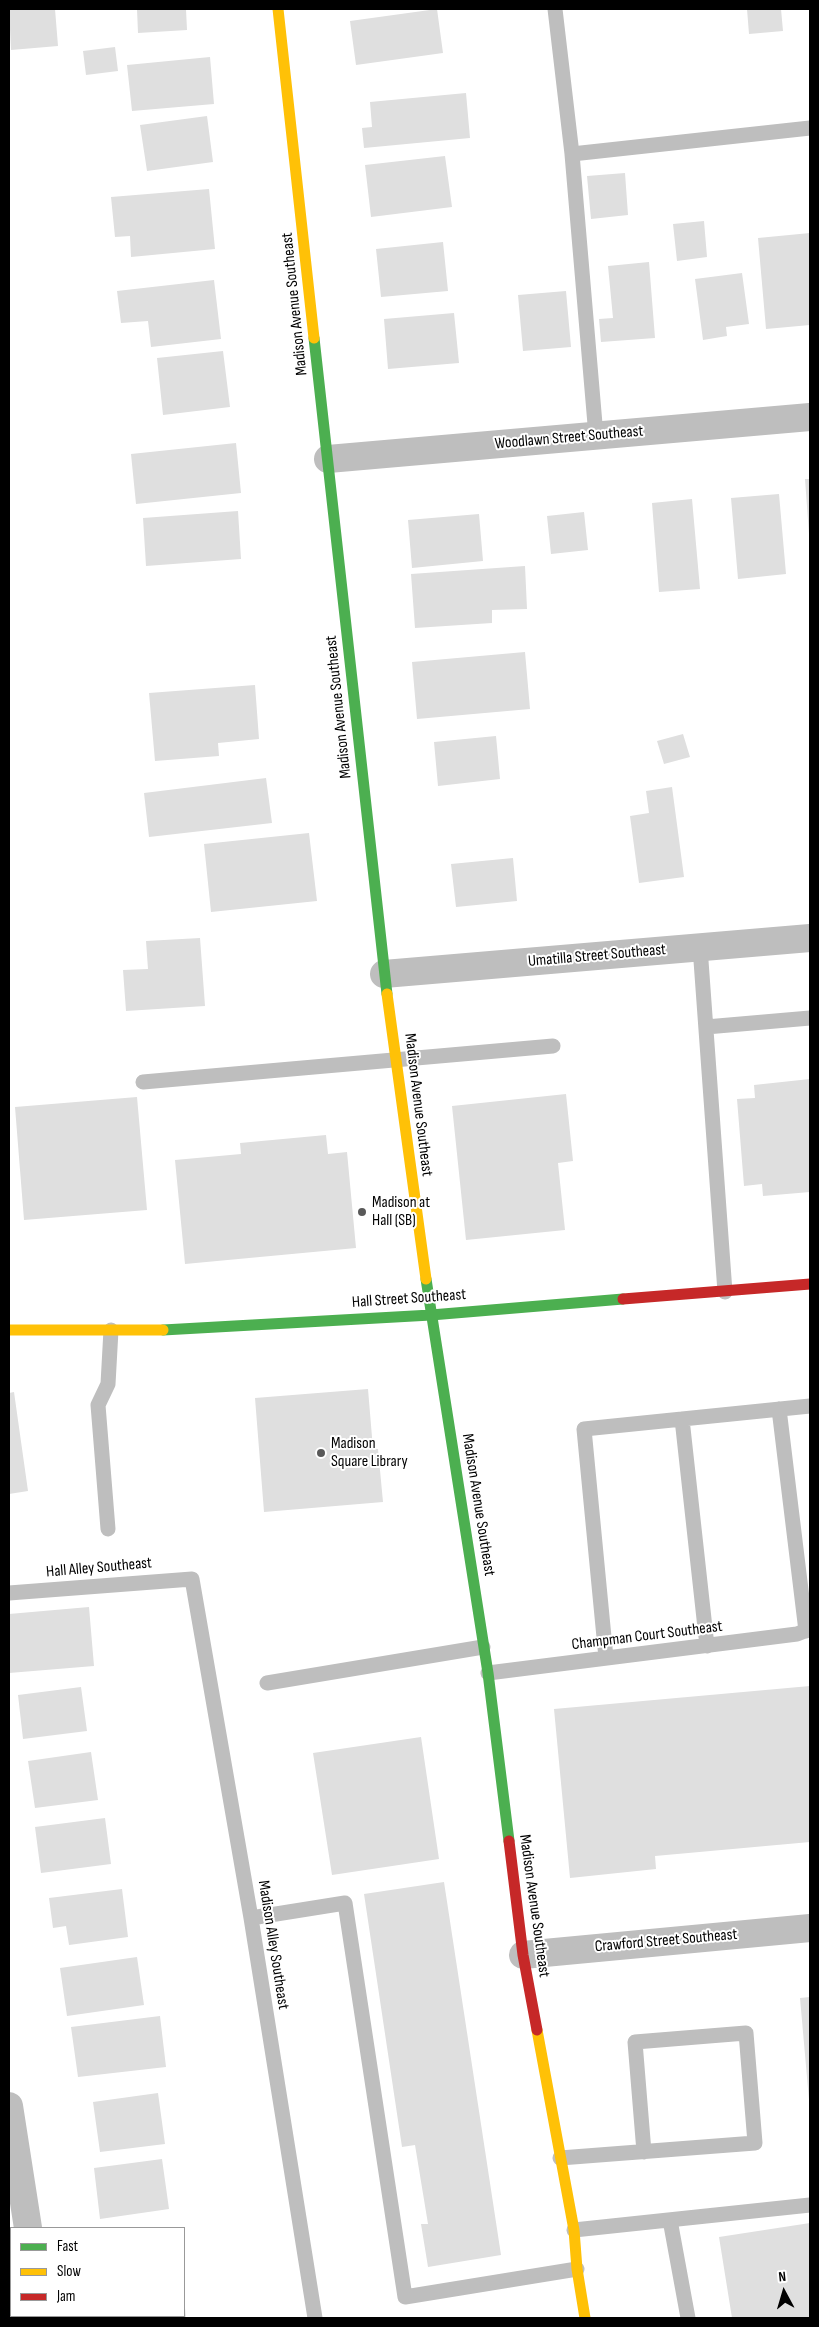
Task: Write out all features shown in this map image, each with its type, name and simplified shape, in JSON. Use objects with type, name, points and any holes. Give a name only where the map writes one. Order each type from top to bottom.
[{"type":"street","name":"Madison Avenue Southeast","points":[[278,9],[384,974],[418,1230],[488,1673],[523,1954],[574,2230],[577,2269],[585,2318]]},
{"type":"street","name":"Woodlawn Street Southeast","points":[[328,459],[810,417]]},
{"type":"street","name":"Umatilla Street Southeast","points":[[384,974],[810,938]]},
{"type":"street","name":"Hall Street Southeast","points":[[9,1330],[186,1330],[431,1315],[810,1284]]},
{"type":"street","name":"Crawford Street Southeast","points":[[523,1954],[810,1928]]},
{"type":"street","points":[[9,2106],[28,2227]]},
{"type":"lane","points":[[555,9],[572,154],[596,436]]},
{"type":"lane","points":[[572,154],[810,128]]},
{"type":"lane","points":[[700,947],[725,1292]]},
{"type":"lane","points":[[706,1027],[810,1018]]},
{"type":"lane","points":[[143,1082],[397,1062],[553,1046]]},
{"type":"lane","points":[[108,1530],[98,1405],[108,1384],[111,1330]]},
{"type":"lane","points":[[606,1658],[584,1429],[810,1406]]},
{"type":"lane","points":[[779,1409],[808,1630]]},
{"type":"lane","points":[[682,1419],[707,1646]]},
{"type":"lane","name":"Hall Alley Southeast","points":[[9,1593],[192,1578]]},
{"type":"lane","name":"Madison Alley Southeast","points":[[192,1578],[251,1918],[315,2318]]},
{"type":"lane","name":"Champman Court Southeast","points":[[488,1673],[797,1634],[808,1630]]},
{"type":"lane","points":[[268,1683],[483,1647]]},
{"type":"lane","points":[[251,1918],[345,1903],[405,2297],[577,2269]]},
{"type":"lane","points":[[560,2158],[644,2152],[755,2143],[746,2033],[635,2042],[644,2152]]},
{"type":"lane","points":[[574,2230],[810,2205]]},
{"type":"lane","points":[[670,2220],[688,2318]]},
{"type":"building","points":[[9,9],[55,9],[58,46],[11,50]]},
{"type":"building","points":[[137,9],[186,9],[187,30],[138,33]]},
{"type":"building","points":[[437,9],[443,53],[356,65],[350,21]]},
{"type":"building","points":[[747,9],[781,9],[783,31],[749,34]]},
{"type":"building","points":[[115,47],[118,71],[86,75],[83,51]]},
{"type":"building","points":[[210,57],[214,104],[132,111],[127,65]]},
{"type":"building","points":[[466,93],[470,138],[364,148],[362,128],[372,127],[370,102]]},
{"type":"building","points":[[207,116],[213,162],[147,171],[140,125]]},
{"type":"building","points":[[445,156],[452,207],[371,217],[365,165]]},
{"type":"building","points":[[625,173],[628,215],[591,219],[587,176]]},
{"type":"building","points":[[209,189],[215,249],[131,257],[130,236],[115,237],[111,197]]},
{"type":"building","points":[[704,221],[707,257],[677,261],[673,224]]},
{"type":"building","points":[[810,233],[810,325],[766,329],[758,238]]},
{"type":"building","points":[[443,242],[448,291],[381,297],[376,249]]},
{"type":"building","points":[[649,262],[655,338],[601,342],[599,319],[613,318],[608,266]]},
{"type":"building","points":[[742,273],[749,324],[726,327],[727,336],[703,340],[695,279]]},
{"type":"building","points":[[214,280],[221,339],[151,347],[148,321],[121,323],[117,291]]},
{"type":"building","points":[[566,291],[571,347],[523,351],[518,295]]},
{"type":"building","points":[[454,313],[459,363],[388,369],[384,319]]},
{"type":"building","points":[[223,351],[230,407],[163,415],[157,358]]},
{"type":"building","points":[[236,443],[241,493],[136,504],[131,454]]},
{"type":"building","points":[[805,479],[810,479],[810,534],[809,534]]},
{"type":"building","points":[[779,494],[786,574],[738,579],[731,498]]},
{"type":"building","points":[[692,499],[700,589],[659,592],[652,503]]},
{"type":"building","points":[[238,511],[241,559],[146,566],[143,518]]},
{"type":"building","points":[[584,512],[588,550],[551,554],[547,516]]},
{"type":"building","points":[[479,514],[483,561],[412,568],[408,520]]},
{"type":"building","points":[[525,566],[527,609],[492,610],[492,623],[415,628],[411,574]]},
{"type":"building","points":[[525,652],[530,709],[417,719],[412,662]]},
{"type":"building","points":[[255,685],[259,739],[218,743],[219,756],[155,761],[149,693]]},
{"type":"building","points":[[683,734],[690,757],[664,764],[657,741]]},
{"type":"building","points":[[496,736],[500,779],[438,786],[434,742]]},
{"type":"building","points":[[266,778],[272,823],[149,837],[144,793]]},
{"type":"building","points":[[672,787],[684,877],[639,883],[630,816],[649,813],[646,791]]},
{"type":"building","points":[[309,833],[317,901],[211,912],[204,844]]},
{"type":"building","points":[[513,858],[517,901],[456,907],[451,864]]},
{"type":"building","points":[[200,938],[205,1006],[126,1011],[123,970],[148,969],[146,941]]},
{"type":"building","points":[[810,1079],[810,1192],[763,1196],[762,1184],[744,1186],[737,1099],[755,1098],[754,1085]]},
{"type":"building","points":[[566,1094],[573,1161],[558,1163],[565,1230],[466,1240],[452,1106]]},
{"type":"building","points":[[137,1097],[147,1210],[24,1220],[15,1107]]},
{"type":"building","points":[[326,1135],[328,1154],[347,1152],[356,1248],[185,1264],[175,1160],[241,1154],[240,1143]]},
{"type":"building","points":[[368,1389],[373,1449],[378,1449],[383,1502],[264,1512],[255,1398]]},
{"type":"building","points":[[14,1392],[28,1491],[9,1494],[9,1393]]},
{"type":"building","points":[[89,1607],[94,1666],[9,1673],[9,1614]]},
{"type":"building","points":[[810,1686],[810,1842],[655,1856],[656,1869],[570,1878],[554,1709]]},
{"type":"building","points":[[81,1687],[87,1731],[23,1739],[18,1695]]},
{"type":"building","points":[[421,1737],[439,1859],[332,1875],[313,1753]]},
{"type":"building","points":[[91,1752],[98,1800],[35,1808],[28,1761]]},
{"type":"building","points":[[105,1818],[111,1864],[41,1873],[35,1827]]},
{"type":"building","points":[[444,1882],[501,2255],[428,2267],[421,2224],[428,2224],[415,2145],[402,2147],[364,1894]]},
{"type":"building","points":[[122,1889],[128,1937],[69,1945],[66,1926],[53,1928],[49,1898]]},
{"type":"building","points":[[137,1957],[144,2005],[67,2016],[60,1968]]},
{"type":"building","points":[[810,1997],[810,2100],[809,2100],[800,1998]]},
{"type":"building","points":[[160,2016],[166,2067],[78,2077],[71,2027]]},
{"type":"building","points":[[158,2093],[165,2144],[100,2152],[93,2102]]},
{"type":"building","points":[[162,2159],[169,2209],[100,2219],[94,2168]]},
{"type":"building","points":[[810,2223],[810,2318],[732,2318],[719,2237]]},
{"type":"building","points":[[185,2308],[186,2318],[123,2318],[185,2317]]},
{"type":"traffic: fast","points":[[314,338],[387,994]]},
{"type":"traffic: fast","points":[[426,1279],[488,1673],[509,1841]]},
{"type":"traffic: fast","points":[[163,1330],[431,1315],[623,1299]]},
{"type":"traffic: slow","points":[[278,9],[314,338]]},
{"type":"traffic: slow","points":[[387,994],[426,1279]]},
{"type":"traffic: slow","points":[[9,1330],[163,1330]]},
{"type":"traffic: slow","points":[[537,2030],[574,2230],[577,2269],[585,2318]]},
{"type":"traffic: jam","points":[[623,1299],[810,1284]]},
{"type":"traffic: jam","points":[[509,1841],[523,1955],[537,2030]]},
{"type":"place","name":"Madison at Hall (SB)","points":[[362,1212]]},
{"type":"place","name":"Madison Square Library","points":[[321,1453]]}]
